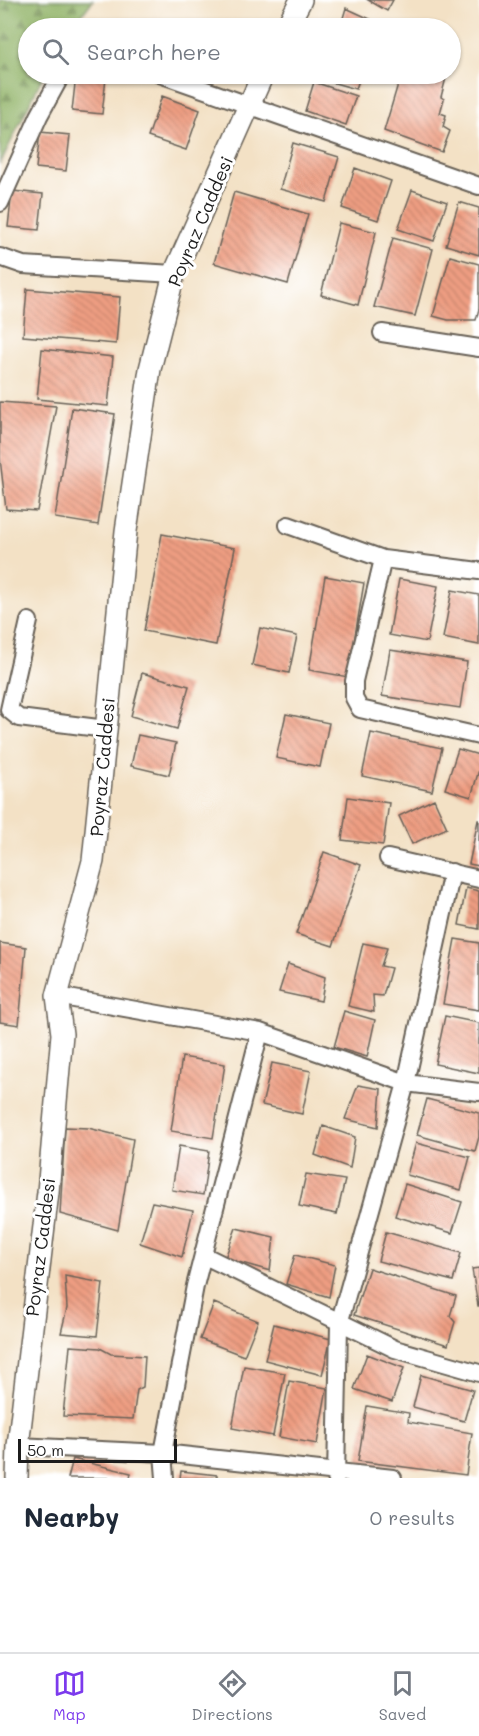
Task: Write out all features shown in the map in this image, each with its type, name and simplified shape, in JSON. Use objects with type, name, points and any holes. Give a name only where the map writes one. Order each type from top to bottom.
[{"type":"street","points":[[291,18],[301,0]]},
{"type":"street","points":[[0,203],[39,116],[57,84]]},
{"type":"street","points":[[188,84],[479,186]]},
{"type":"street","name":"Poyraz Caddesi","points":[[17,1478],[18,1446],[48,1192],[62,1034],[57,996],[93,861],[129,508],[150,369],[174,274],[210,199],[258,84]]},
{"type":"street","points":[[0,257],[23,265],[174,274]]},
{"type":"street","points":[[382,333],[479,348]]},
{"type":"street","points":[[288,525],[383,559],[479,571]]},
{"type":"street","points":[[383,559],[354,681],[354,698],[360,709],[479,736]]},
{"type":"street","points":[[29,621],[9,710],[19,718],[106,729]]},
{"type":"street","points":[[388,858],[479,879]]},
{"type":"street","points":[[336,1475],[339,1324],[406,1083],[452,872]]},
{"type":"street","points":[[57,996],[260,1032],[406,1083],[479,1092]]},
{"type":"street","points":[[165,1478],[163,1453],[203,1255],[260,1032]]},
{"type":"street","points":[[203,1255],[339,1324],[395,1349],[479,1373]]},
{"type":"street","points":[[18,1446],[163,1453],[336,1475],[393,1478]]},
{"type":"green space","points":[[0,0],[93,0],[80,18],[18,18],[18,84],[39,84],[0,164]]},
{"type":"building","points":[[368,0],[393,0],[387,11]]},
{"type":"building","points":[[346,8],[368,18],[343,18]]},
{"type":"building","points":[[75,84],[105,84],[102,114],[72,111]]},
{"type":"building","points":[[313,84],[356,96],[346,125],[305,111]]},
{"type":"building","points":[[338,84],[358,84],[356,89]]},
{"type":"building","points":[[398,84],[444,84],[441,97],[444,99],[440,113],[446,115],[443,127],[450,131],[442,152],[384,131]]},
{"type":"building","points":[[162,96],[200,110],[186,150],[148,137]]},
{"type":"building","points":[[40,132],[70,135],[66,171],[36,168]]},
{"type":"building","points":[[293,143],[339,157],[326,202],[280,189]]},
{"type":"building","points":[[355,168],[391,181],[378,220],[342,208]]},
{"type":"building","points":[[412,190],[447,202],[434,241],[398,229]]},
{"type":"building","points":[[12,191],[43,194],[39,230],[8,227]]},
{"type":"building","points":[[234,192],[308,214],[288,284],[214,263]]},
{"type":"building","points":[[459,202],[479,208],[479,255],[446,245]]},
{"type":"building","points":[[339,223],[376,232],[358,305],[321,295]]},
{"type":"building","points":[[393,238],[433,249],[415,316],[374,307]]},
{"type":"building","points":[[450,256],[479,264],[479,309],[476,320],[448,320],[433,316]]},
{"type":"building","points":[[27,289],[120,297],[116,344],[23,336]]},
{"type":"building","points":[[42,349],[113,357],[108,406],[37,399]]},
{"type":"building","points":[[0,402],[56,406],[37,511],[6,509],[0,459]]},
{"type":"building","points":[[72,408],[115,414],[98,525],[55,518]]},
{"type":"building","points":[[162,534],[235,548],[216,645],[144,631]]},
{"type":"building","points":[[325,576],[364,583],[348,677],[309,670]]},
{"type":"building","points":[[399,579],[438,586],[427,642],[389,635]]},
{"type":"building","points":[[452,590],[479,595],[479,645],[443,638]]},
{"type":"building","points":[[260,628],[297,636],[289,673],[252,665]]},
{"type":"building","points":[[390,650],[467,662],[460,708],[382,696]]},
{"type":"building","points":[[142,673],[189,686],[177,729],[131,716]]},
{"type":"building","points":[[286,714],[329,723],[320,767],[276,758]]},
{"type":"building","points":[[371,733],[442,748],[432,791],[362,776]]},
{"type":"building","points":[[138,735],[176,743],[169,775],[131,766]]},
{"type":"building","points":[[458,749],[479,755],[479,770],[471,797],[445,789]]},
{"type":"building","points":[[348,797],[389,803],[383,845],[342,840]]},
{"type":"building","points":[[434,799],[447,828],[412,844],[399,816]]},
{"type":"building","points":[[479,820],[479,866],[469,864]]},
{"type":"building","points":[[324,852],[361,865],[333,946],[296,934]]},
{"type":"building","points":[[466,888],[479,891],[479,929],[459,925]]},
{"type":"building","points":[[455,939],[479,943],[479,1010],[443,1004]]},
{"type":"building","points":[[0,943],[26,947],[19,1025],[0,1022]]},
{"type":"building","points":[[363,943],[387,948],[381,966],[391,968],[383,996],[373,995],[374,1012],[348,1006]]},
{"type":"building","points":[[288,964],[325,977],[321,1001],[279,992]]},
{"type":"building","points":[[344,1011],[375,1020],[367,1057],[334,1047]]},
{"type":"building","points":[[445,1016],[479,1023],[479,1073],[435,1064]]},
{"type":"building","points":[[182,1057],[225,1064],[213,1138],[171,1131]]},
{"type":"building","points":[[272,1063],[311,1071],[302,1114],[262,1105]]},
{"type":"building","points":[[358,1085],[381,1089],[378,1127],[345,1119]]},
{"type":"building","points":[[427,1099],[479,1113],[479,1137],[475,1151],[417,1135]]},
{"type":"building","points":[[323,1126],[355,1137],[350,1168],[315,1155]]},
{"type":"building","points":[[65,1127],[88,1128],[133,1139],[118,1230],[60,1214]]},
{"type":"building","points":[[416,1143],[470,1157],[461,1190],[407,1175]]},
{"type":"building","points":[[179,1146],[209,1151],[203,1195],[172,1190]]},
{"type":"building","points":[[306,1174],[345,1180],[337,1214],[299,1206]]},
{"type":"building","points":[[405,1184],[462,1202],[452,1233],[395,1216]]},
{"type":"building","points":[[152,1202],[193,1210],[182,1257],[140,1243]]},
{"type":"building","points":[[236,1228],[274,1237],[270,1271],[225,1258]]},
{"type":"building","points":[[386,1232],[461,1253],[453,1281],[378,1261]]},
{"type":"building","points":[[295,1255],[335,1265],[329,1297],[286,1284]]},
{"type":"building","points":[[369,1268],[456,1296],[450,1316],[455,1322],[448,1345],[354,1315]]},
{"type":"building","points":[[479,1268],[479,1306],[478,1306],[472,1269]]},
{"type":"building","points":[[65,1276],[103,1283],[97,1336],[61,1333],[67,1308]]},
{"type":"building","points":[[214,1303],[258,1321],[244,1356],[200,1339]]},
{"type":"building","points":[[274,1324],[331,1339],[322,1375],[265,1360]]},
{"type":"building","points":[[70,1346],[100,1348],[111,1354],[145,1356],[143,1387],[137,1390],[133,1419],[63,1416]]},
{"type":"building","points":[[367,1354],[404,1368],[392,1402],[354,1389]]},
{"type":"building","points":[[244,1366],[285,1373],[273,1436],[232,1428]]},
{"type":"building","points":[[421,1375],[473,1390],[464,1421],[413,1407]]},
{"type":"building","points":[[289,1381],[327,1388],[317,1444],[279,1437]]},
{"type":"building","points":[[367,1406],[409,1413],[408,1422],[472,1433],[466,1475],[358,1461]]},
{"type":"building","points":[[73,1459],[131,1473],[130,1478],[68,1478]]},
{"type":"building","points":[[181,1471],[217,1475],[217,1478],[180,1478]]}]
